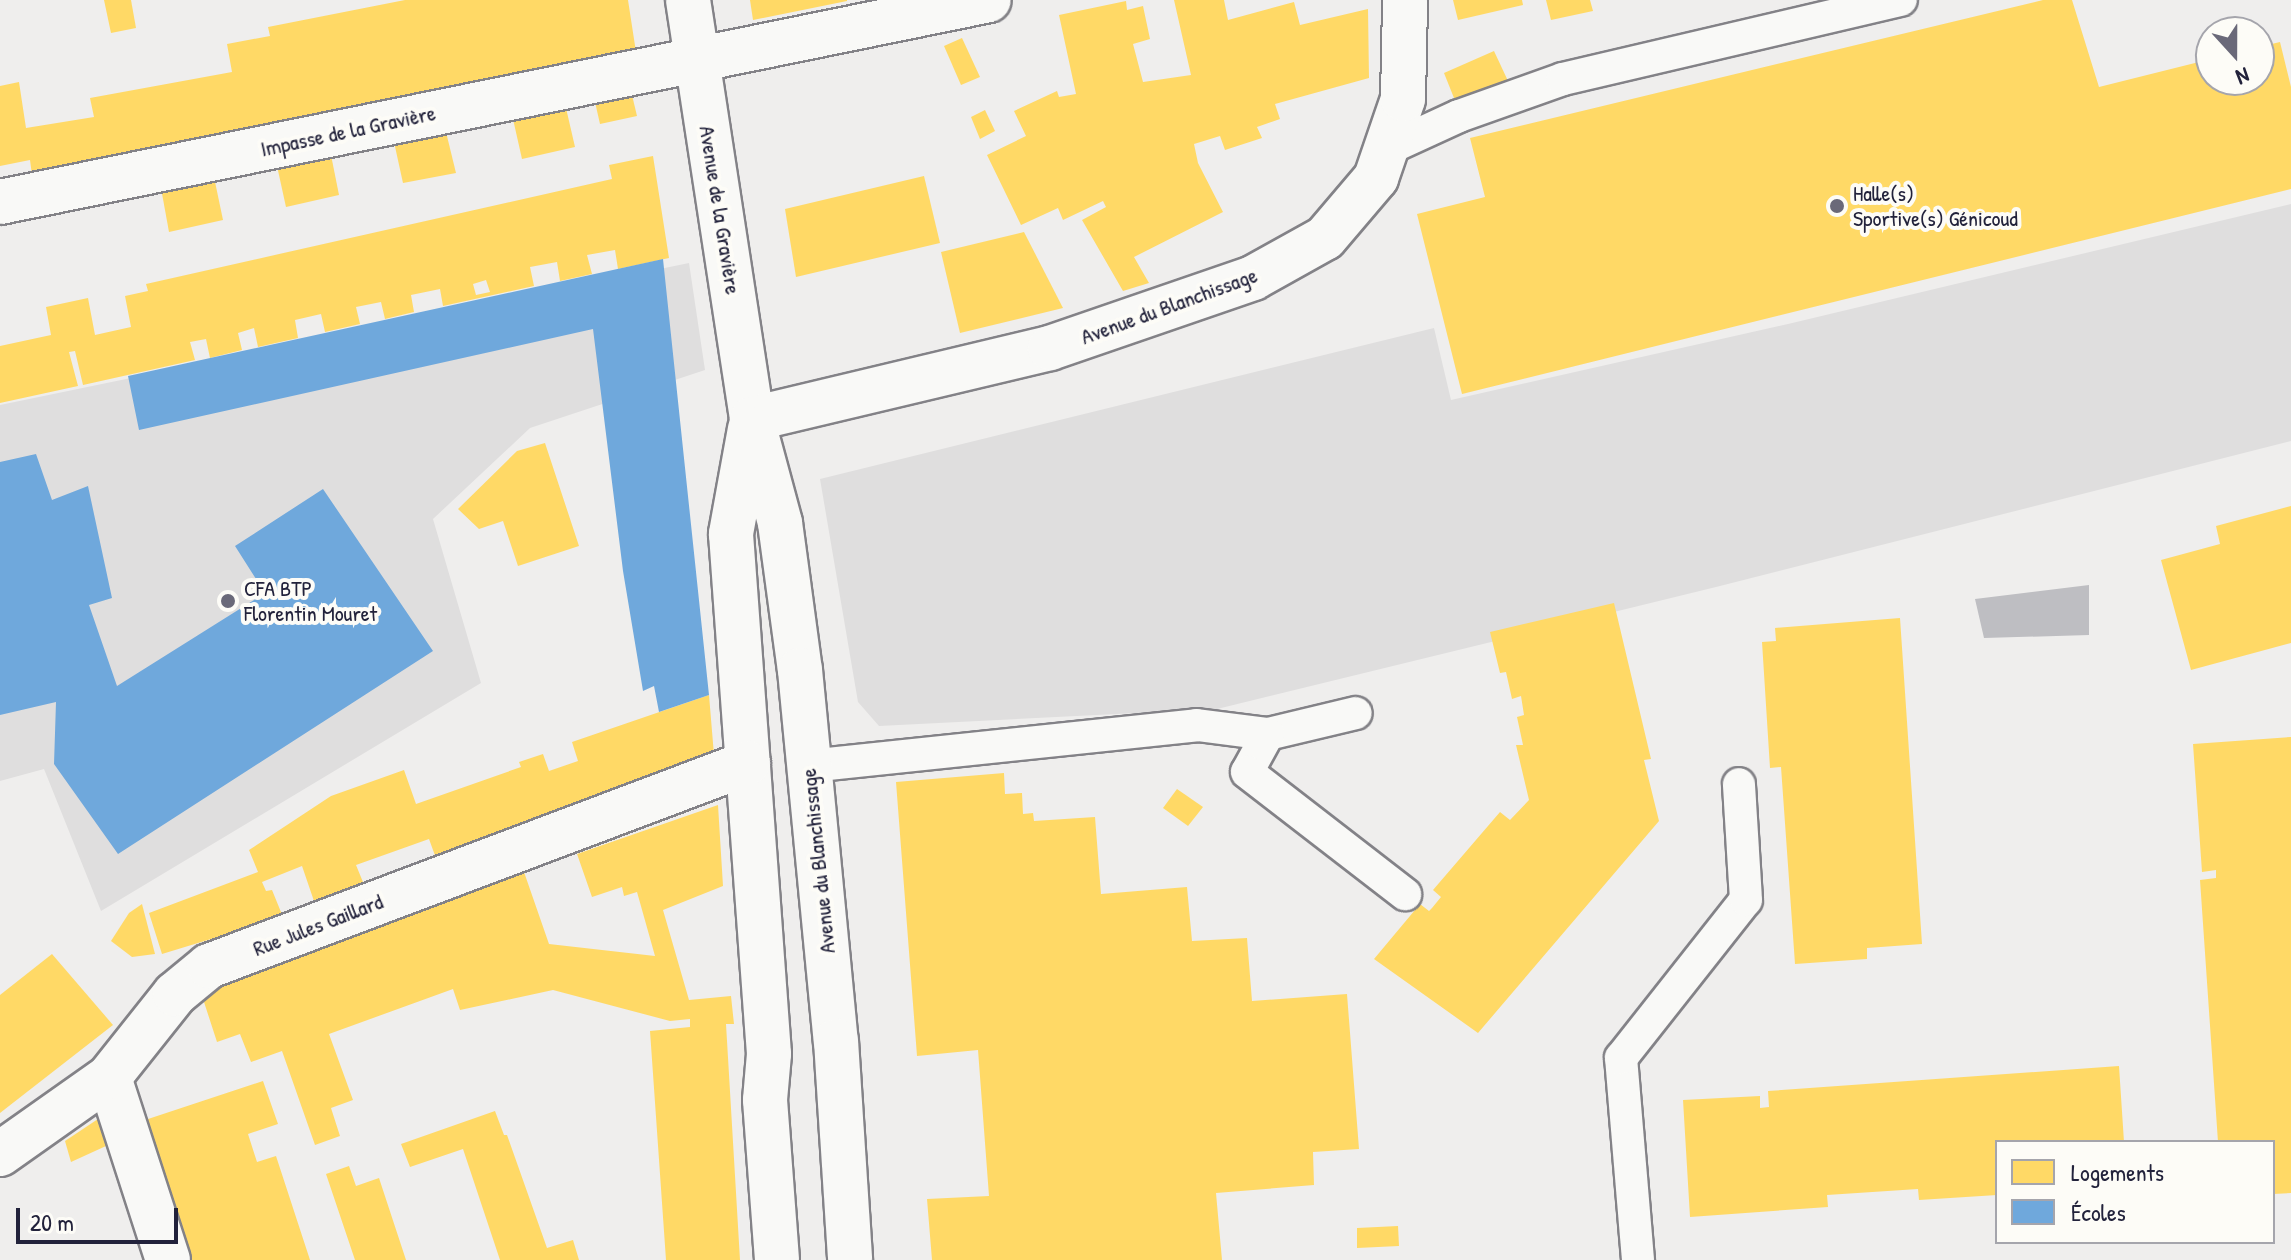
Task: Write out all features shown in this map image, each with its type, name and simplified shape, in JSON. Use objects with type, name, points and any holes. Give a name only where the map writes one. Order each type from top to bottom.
[{"type":"street","name":"Avenue de la Gravière","points":[[688,0],[752,419]]},
{"type":"street","name":"Impasse de la Gravière","points":[[0,202],[989,0]]},
{"type":"street","name":"Avenue du Blanchissage","points":[[850,1260],[836,1041],[809,766],[780,523],[752,419],[1050,348],[1253,278],[1325,238],[1376,178],[1403,99],[1405,0]]},
{"type":"street","points":[[752,419],[731,534],[769,1054],[765,1100],[777,1260]]},
{"type":"street","name":"Rue Jules Gaillard","points":[[0,1154],[109,1077],[175,994],[209,966],[748,763]]},
{"type":"street","points":[[109,1077],[168,1260]]},
{"type":"lane","points":[[1385,150],[1459,116],[1563,79],[1901,0]]},
{"type":"lane","points":[[809,766],[1197,725],[1268,734],[1356,713]]},
{"type":"lane","points":[[1268,734],[1247,772],[1405,894]]},
{"type":"lane","points":[[1638,1260],[1621,1058],[1746,900],[1739,784]]},
{"type":"shaded area","points":[[2291,204],[2291,441],[1716,587],[1217,709],[879,726],[858,702],[820,479],[1434,328],[1451,400],[1788,324]]},
{"type":"shaded area","name":"CFA BTP Florentin Mouret","points":[[689,263],[705,370],[530,428],[433,519],[481,683],[101,911],[44,769],[0,781],[0,405]]},
{"type":"shaded area","points":[[2089,585],[2089,635],[1984,638],[1975,599]]},
{"type":"building: Logements","points":[[104,0],[131,0],[136,28],[111,33]]},
{"type":"building: Logements","points":[[405,0],[628,0],[636,52],[32,175],[30,160],[0,166],[0,86],[19,82],[26,128],[94,117],[90,98],[232,72],[227,44],[270,36],[268,27]]},
{"type":"building: Logements","points":[[750,0],[847,0],[847,1],[753,20]]},
{"type":"building: Logements","points":[[1174,0],[1224,0],[1228,20],[1294,2],[1300,25],[1368,9],[1369,78],[1275,104],[1280,119],[1257,127],[1262,138],[1225,150],[1220,136],[1194,144],[1198,163],[1223,212],[1134,257],[1149,283],[1123,291],[1082,220],[1106,207],[1103,201],[1063,220],[1058,208],[1021,225],[987,155],[1026,136],[1014,111],[1057,91],[1059,97],[1076,94],[1059,15],[1126,1],[1127,10],[1143,6],[1150,39],[1133,44],[1143,82],[1191,75]]},
{"type":"building: Logements","points":[[1453,0],[1522,0],[1523,5],[1458,20]]},
{"type":"building: Logements","points":[[1546,0],[1590,0],[1593,11],[1551,20]]},
{"type":"building: Logements","name":"Halle(s) Sportive(s) Génicoud","points":[[2043,0],[2072,0],[2099,87],[2195,63],[2195,96],[2275,96],[2275,43],[2280,42],[2291,87],[2291,189],[1462,394],[1417,214],[1485,197],[1470,138]]},
{"type":"building: Logements","points":[[962,38],[980,77],[961,85],[944,46]]},
{"type":"building: Logements","points":[[1494,51],[1508,81],[1456,103],[1444,73]]},
{"type":"building: Logements","points":[[632,95],[637,116],[600,124],[595,102]]},
{"type":"building: Logements","points":[[566,108],[575,147],[522,159],[513,119]]},
{"type":"building: Logements","points":[[985,110],[995,131],[980,139],[971,117]]},
{"type":"building: Logements","points":[[446,132],[456,173],[403,183],[394,142]]},
{"type":"building: Logements","points":[[331,155],[339,195],[286,207],[277,166]]},
{"type":"building: Logements","points":[[653,156],[669,258],[618,269],[615,250],[587,255],[592,274],[560,281],[557,262],[530,267],[534,286],[443,306],[440,289],[411,295],[414,312],[385,319],[381,302],[356,307],[360,324],[325,332],[321,314],[295,320],[298,338],[258,347],[254,328],[238,333],[242,350],[210,358],[206,339],[190,342],[195,360],[83,385],[75,351],[69,352],[78,386],[0,403],[0,346],[51,335],[46,307],[88,298],[95,335],[131,327],[125,296],[148,291],[146,284],[612,179],[609,165]],"holes":[[[486,280],[490,292],[476,295],[473,284]]]},
{"type":"building: Logements","points":[[924,176],[940,243],[796,277],[785,209]]},
{"type":"building: Logements","points":[[214,177],[223,220],[169,232],[161,188]]},
{"type":"building: Logements","points":[[1024,232],[1063,308],[960,333],[941,252]]},
{"type":"building: Logements","points":[[545,443],[579,546],[518,566],[503,521],[479,529],[458,509],[517,451]]},
{"type":"building: Logements","points":[[2291,506],[2291,643],[2191,670],[2161,560],[2220,544],[2216,526]]},
{"type":"building: Logements","points":[[1614,603],[1651,759],[1644,760],[1659,821],[1478,1033],[1374,959],[1420,904],[1429,911],[1432,908],[1441,897],[1433,890],[1500,812],[1510,820],[1529,800],[1516,745],[1523,745],[1517,717],[1524,715],[1521,696],[1512,699],[1506,672],[1500,673],[1490,632]]},
{"type":"building: Logements","points":[[1900,618],[1922,944],[1867,948],[1867,959],[1795,964],[1781,767],[1770,768],[1762,642],[1776,641],[1775,628]]},
{"type":"building: Logements","points":[[709,695],[715,767],[437,861],[429,839],[356,865],[365,887],[315,904],[302,866],[262,882],[266,891],[272,890],[283,917],[162,954],[149,913],[258,872],[249,850],[331,796],[404,770],[416,804],[521,767],[519,762],[543,754],[549,771],[578,761],[572,742]]},
{"type":"building: Logements","points":[[2291,737],[2291,1193],[2275,1194],[2275,1140],[2218,1140],[2200,880],[2216,878],[2216,870],[2202,872],[2193,744]]},
{"type":"building: Logements","points":[[1004,773],[1005,794],[1022,793],[1023,814],[1033,813],[1034,821],[1095,817],[1101,894],[1187,887],[1192,941],[1247,938],[1252,1001],[1347,994],[1359,1149],[1313,1152],[1314,1185],[1216,1193],[1222,1260],[932,1260],[927,1199],[989,1196],[978,1050],[917,1056],[896,782]]},
{"type":"building: Logements","points":[[1177,789],[1203,807],[1188,826],[1163,808]]},
{"type":"building: Logements","points":[[718,805],[723,886],[663,910],[689,1000],[731,996],[734,1024],[726,1024],[740,1260],[666,1260],[650,1031],[690,1027],[690,1019],[670,1021],[553,990],[460,1010],[453,989],[329,1034],[353,1100],[331,1108],[340,1136],[315,1145],[282,1051],[251,1062],[240,1034],[217,1042],[204,1002],[221,980],[524,872],[549,944],[655,956],[637,892],[624,896],[622,887],[592,897],[577,854]]},
{"type":"building: Logements","points":[[142,904],[155,954],[132,957],[111,941],[129,913]]},
{"type":"building: Logements","points":[[52,954],[113,1025],[0,1113],[0,995]]},
{"type":"building: Logements","points":[[2119,1066],[2124,1140],[1995,1140],[1995,1195],[1919,1200],[1918,1189],[1827,1195],[1828,1207],[1690,1217],[1683,1100],[1760,1096],[1760,1108],[1769,1107],[1768,1091]]},
{"type":"building: Logements","points":[[263,1081],[278,1124],[248,1134],[257,1162],[276,1156],[310,1260],[190,1260],[142,1121]]},
{"type":"building: Logements","points":[[495,1111],[504,1135],[507,1135],[547,1248],[573,1240],[579,1260],[500,1260],[463,1149],[410,1167],[401,1144]]},
{"type":"building: Logements","points":[[98,1119],[106,1146],[71,1162],[65,1141]]},
{"type":"building: Logements","points":[[349,1166],[356,1186],[379,1178],[406,1260],[355,1260],[326,1174]]},
{"type":"building: Logements","points":[[1398,1226],[1399,1246],[1357,1248],[1357,1228]]},
{"type":"building: Écoles","points":[[663,259],[709,695],[659,712],[654,686],[643,691],[623,571],[593,329],[139,430],[128,376]]},
{"type":"building: Écoles","points":[[36,454],[52,500],[88,486],[112,598],[89,605],[117,686],[265,593],[235,546],[323,489],[433,651],[118,854],[54,764],[56,702],[0,715],[0,462]]},
{"type":"place","name":"Halle(s) Sportive(s) Génicoud","points":[[1837,206]]},
{"type":"place","name":"CFA BTP Florentin Mouret","points":[[228,601]]}]
